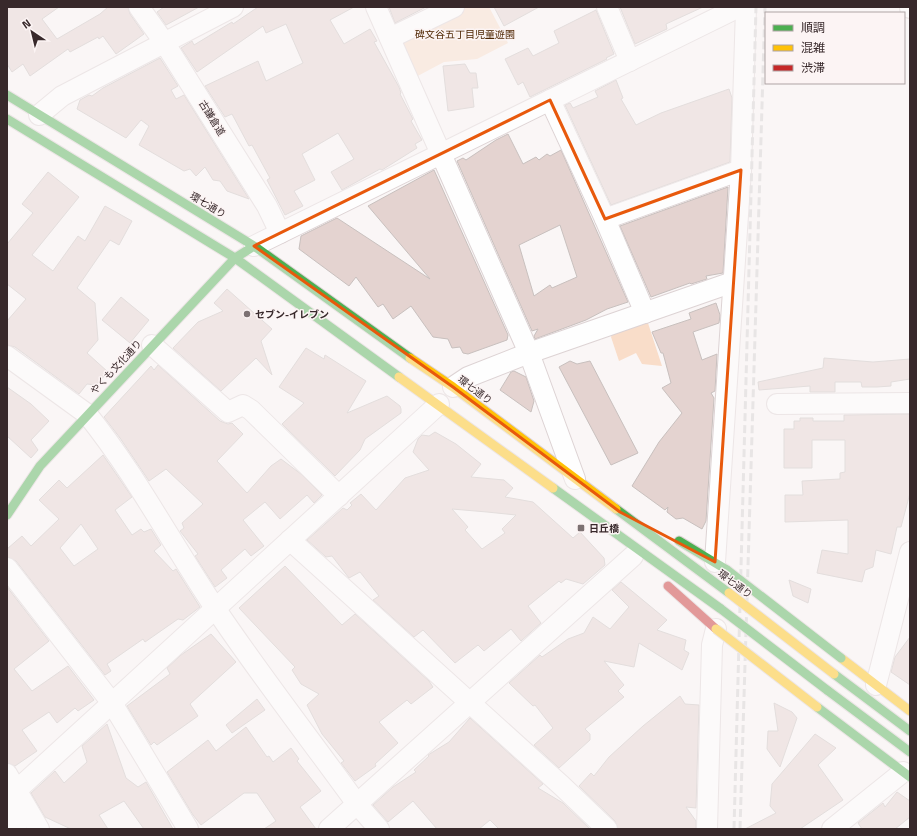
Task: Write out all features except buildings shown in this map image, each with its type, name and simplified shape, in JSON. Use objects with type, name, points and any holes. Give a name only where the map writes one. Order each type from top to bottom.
[{"type":"main road","name":"環七通り","points":[[7,95],[254,246],[404,354],[453,387],[729,593],[910,731]]},
{"type":"main road","points":[[7,119],[235,258],[721,609],[910,752]]},
{"type":"main road","name":"やくも文化通り","points":[[7,515],[40,466],[87,414],[235,258],[254,246]]},
{"type":"main road","points":[[620,512],[670,536],[721,566],[910,710]]},
{"type":"main road","points":[[608,528],[639,561]]},
{"type":"main road","points":[[663,582],[716,629],[906,774]]},
{"type":"street","name":"古鎌倉道","points":[[139,7],[164,42],[267,206],[280,233]]},
{"type":"street","points":[[39,115],[62,96],[233,7]]},
{"type":"street","points":[[376,7],[529,353],[575,479]]},
{"type":"street","points":[[390,38],[454,7]]},
{"type":"street","points":[[607,7],[630,61]]},
{"type":"street","points":[[254,246],[739,7]]},
{"type":"street","points":[[721,566],[733,282],[741,170],[746,7]]},
{"type":"street","points":[[550,100],[605,219],[645,313]]},
{"type":"street","points":[[605,219],[741,170]]},
{"type":"street","points":[[453,387],[468,377],[529,353],[733,282]]},
{"type":"street","points":[[152,345],[228,412],[243,405],[250,410],[339,496]]},
{"type":"street","points":[[7,356],[87,414],[123,461],[215,608],[357,804],[379,829]]},
{"type":"street","points":[[777,404],[910,403]]},
{"type":"street","points":[[39,829],[10,787],[112,703],[439,404]]},
{"type":"street","points":[[290,540],[562,786],[607,829]]},
{"type":"street","points":[[876,685],[910,552]]},
{"type":"street","points":[[329,829],[469,703],[639,561]]},
{"type":"street","points":[[7,568],[112,703],[188,829]]},
{"type":"street","points":[[707,829],[712,644],[716,629]]},
{"type":"street","points":[[832,829],[906,774]]},
{"type":"street","points":[[7,812],[17,829]]},
{"type":"highlighted area","points":[[550,100],[605,219],[741,170],[715,562],[620,512],[453,387],[254,246]]},
{"type":"green space","name":"碑文谷五丁目児童遊園","points":[[457,7],[489,7],[508,43],[477,59],[444,62],[412,79],[395,40]]},
{"type":"green space","points":[[646,317],[662,366],[642,364],[636,353],[619,361],[611,337],[614,330]]},
{"type":"railway","points":[[734,829],[756,7]]},
{"type":"railway","points":[[740,829],[765,7]]},
{"type":"traffic: fast","points":[[7,95],[254,246],[410,358]]},
{"type":"traffic: fast","points":[[7,119],[235,258],[399,377]]},
{"type":"traffic: fast","points":[[7,515],[40,466],[235,258],[251,248]]},
{"type":"traffic: fast","points":[[553,488],[721,609]]},
{"type":"traffic: fast","points":[[616,509],[729,593]]},
{"type":"traffic: fast","points":[[679,541],[727,570]]},
{"type":"traffic: fast","points":[[727,570],[841,658]]},
{"type":"traffic: fast","points":[[721,609],[827,690]]},
{"type":"traffic: fast","points":[[834,674],[910,731]]},
{"type":"traffic: fast","points":[[827,690],[910,752]]},
{"type":"traffic: fast","points":[[817,707],[910,777]]},
{"type":"traffic: slow","points":[[410,358],[453,387],[616,509]]},
{"type":"traffic: slow","points":[[399,377],[553,488]]},
{"type":"traffic: slow","points":[[729,593],[834,674]]},
{"type":"traffic: slow","points":[[716,629],[817,707]]},
{"type":"traffic: slow","points":[[841,658],[910,711]]},
{"type":"traffic: jam","points":[[668,586],[716,629]]},
{"type":"place","name":"セブン-イレブン","points":[[247,314]]},
{"type":"place","name":"日丘橋","points":[[581,528]]}]
